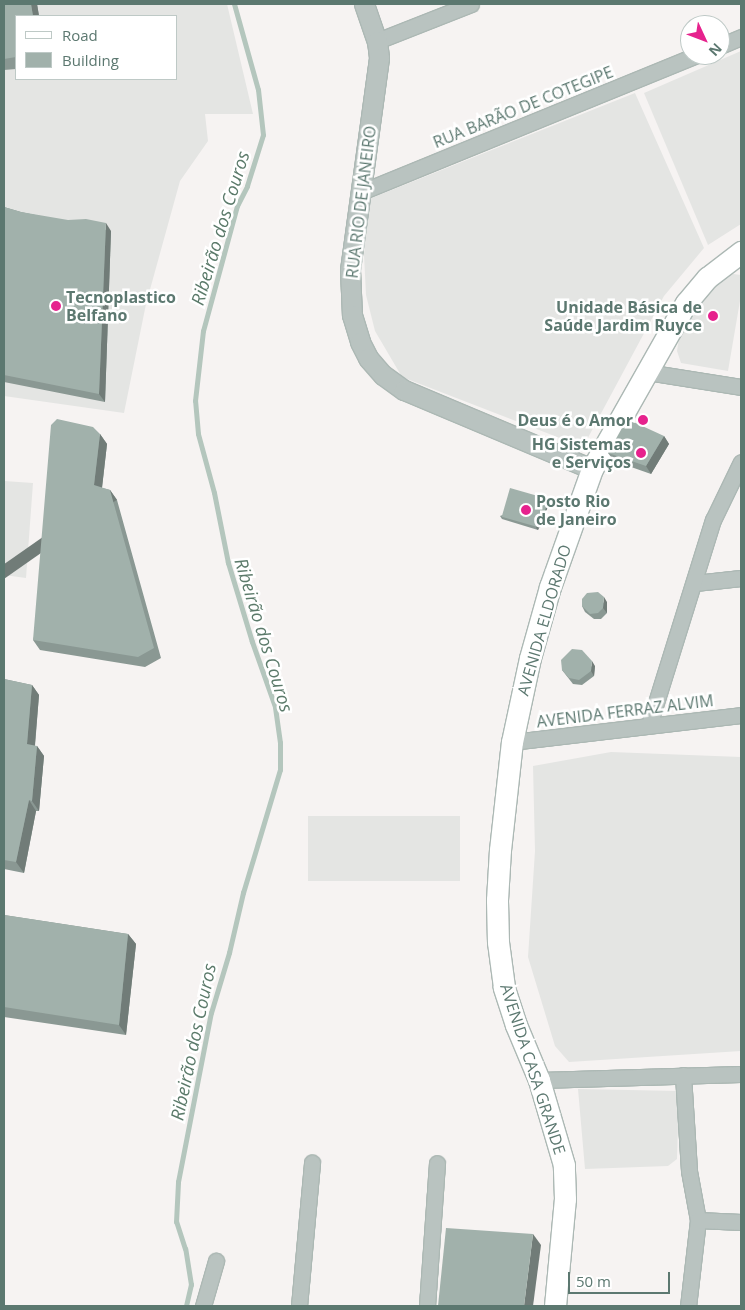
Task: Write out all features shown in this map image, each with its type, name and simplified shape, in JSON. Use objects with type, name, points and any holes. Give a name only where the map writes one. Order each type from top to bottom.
[{"type":"main road","name":"AVENIDA ELDORADO","points":[[512,742],[530,658],[550,587],[592,468],[686,303],[706,278],[740,254]]},
{"type":"main road","name":"AVENIDA CASA GRANDE","points":[[512,742],[498,892],[498,949],[504,987],[516,1025],[539,1080],[564,1165],[565,1199],[555,1306]]},
{"type":"street","name":"RUA RIO DE JANEIRO","points":[[364,4],[377,41],[379,58],[350,270],[352,315],[360,342],[368,358],[383,375],[404,390],[592,468]]},
{"type":"street","points":[[377,41],[471,4]]},
{"type":"street","name":"RUA BARÃO DE COTEGIPE","points":[[362,192],[680,62]]},
{"type":"street","points":[[647,372],[741,387]]},
{"type":"street","points":[[649,725],[695,583],[713,520],[741,462]]},
{"type":"street","points":[[695,583],[741,578]]},
{"type":"street","name":"AVENIDA FERRAZ ALVIM","points":[[512,742],[741,715]]},
{"type":"street","points":[[539,1080],[741,1074]]},
{"type":"street","points":[[683,1075],[689,1171],[698,1220],[688,1306]]},
{"type":"street","points":[[299,1306],[312,1163]]},
{"type":"street","points":[[427,1306],[437,1163]]},
{"type":"street","points":[[698,1220],[741,1222]]},
{"type":"street","points":[[203,1306],[216,1261]]},
{"type":"shaded area","points":[[4,4],[227,4],[253,114],[205,114],[208,141],[180,181],[146,304],[124,413],[4,396]]},
{"type":"shaded area","points":[[741,51],[741,224],[708,245],[644,93],[709,65],[730,65],[730,56]]},
{"type":"shaded area","points":[[635,93],[704,248],[664,296],[583,447],[402,377],[375,331],[366,295],[364,255],[369,199]]},
{"type":"shaded area","name":"Unidade Básica de Saúde Jardim Ruyce","points":[[718,272],[741,275],[741,295],[728,371],[681,363],[677,351],[680,332]]},
{"type":"shaded area","points":[[4,481],[33,483],[26,578],[4,575]]},
{"type":"shaded area","points":[[611,752],[741,757],[741,1051],[569,1062],[555,1046],[528,957],[535,851],[533,766]]},
{"type":"shaded area","points":[[308,816],[460,816],[460,881],[308,881]]},
{"type":"shaded area","points":[[578,1089],[679,1091],[677,1159],[668,1166],[585,1169]]},
{"type":"building","points":[[4,4],[31,4],[33,15],[15,15],[15,57],[4,59]]},
{"type":"building","name":"Tecnoplastico Belfano","points":[[4,207],[21,212],[68,220],[86,219],[106,223],[99,394],[4,375]]},
{"type":"building","points":[[57,419],[93,427],[100,434],[94,485],[110,490],[154,648],[138,657],[33,640],[51,425]]},
{"type":"building","name":"HG Sistemas e Serviços","points":[[627,419],[664,436],[646,466],[608,453]]},
{"type":"building","name":"Posto Rio de Janeiro","points":[[510,488],[548,499],[540,528],[502,517]]},
{"type":"building","points":[[598,592],[604,597],[603,608],[598,613],[590,614],[582,606],[582,599],[587,593]]},
{"type":"building","points":[[572,649],[582,650],[592,661],[591,671],[579,680],[569,678],[562,670],[561,660]]},
{"type":"building","points":[[4,679],[32,685],[27,744],[37,746],[32,801],[29,800],[16,862],[4,860]]},
{"type":"building","points":[[4,915],[128,934],[119,1025],[4,1007]]},
{"type":"building","points":[[446,1228],[533,1234],[524,1306],[438,1306]]},
{"type":"waterway","name":"Ribeirão dos Couros","points":[[186,1306],[191,1285],[185,1249],[176,1222],[178,1182],[211,1013],[229,953],[243,893],[280,770],[280,743],[275,707],[252,642],[228,563],[214,493],[198,434],[195,401],[203,331],[237,206],[247,186],[263,135],[258,90],[234,4]]},
{"type":"place","name":"Tecnoplastico Belfano","points":[[56,306]]},
{"type":"place","name":"Unidade Básica de Saúde Jardim Ruyce","points":[[713,316]]},
{"type":"place","name":"Deus é o Amor","points":[[643,420]]},
{"type":"place","name":"HG Sistemas e Serviços","points":[[641,453]]},
{"type":"place","name":"Posto Rio de Janeiro","points":[[526,510]]}]
